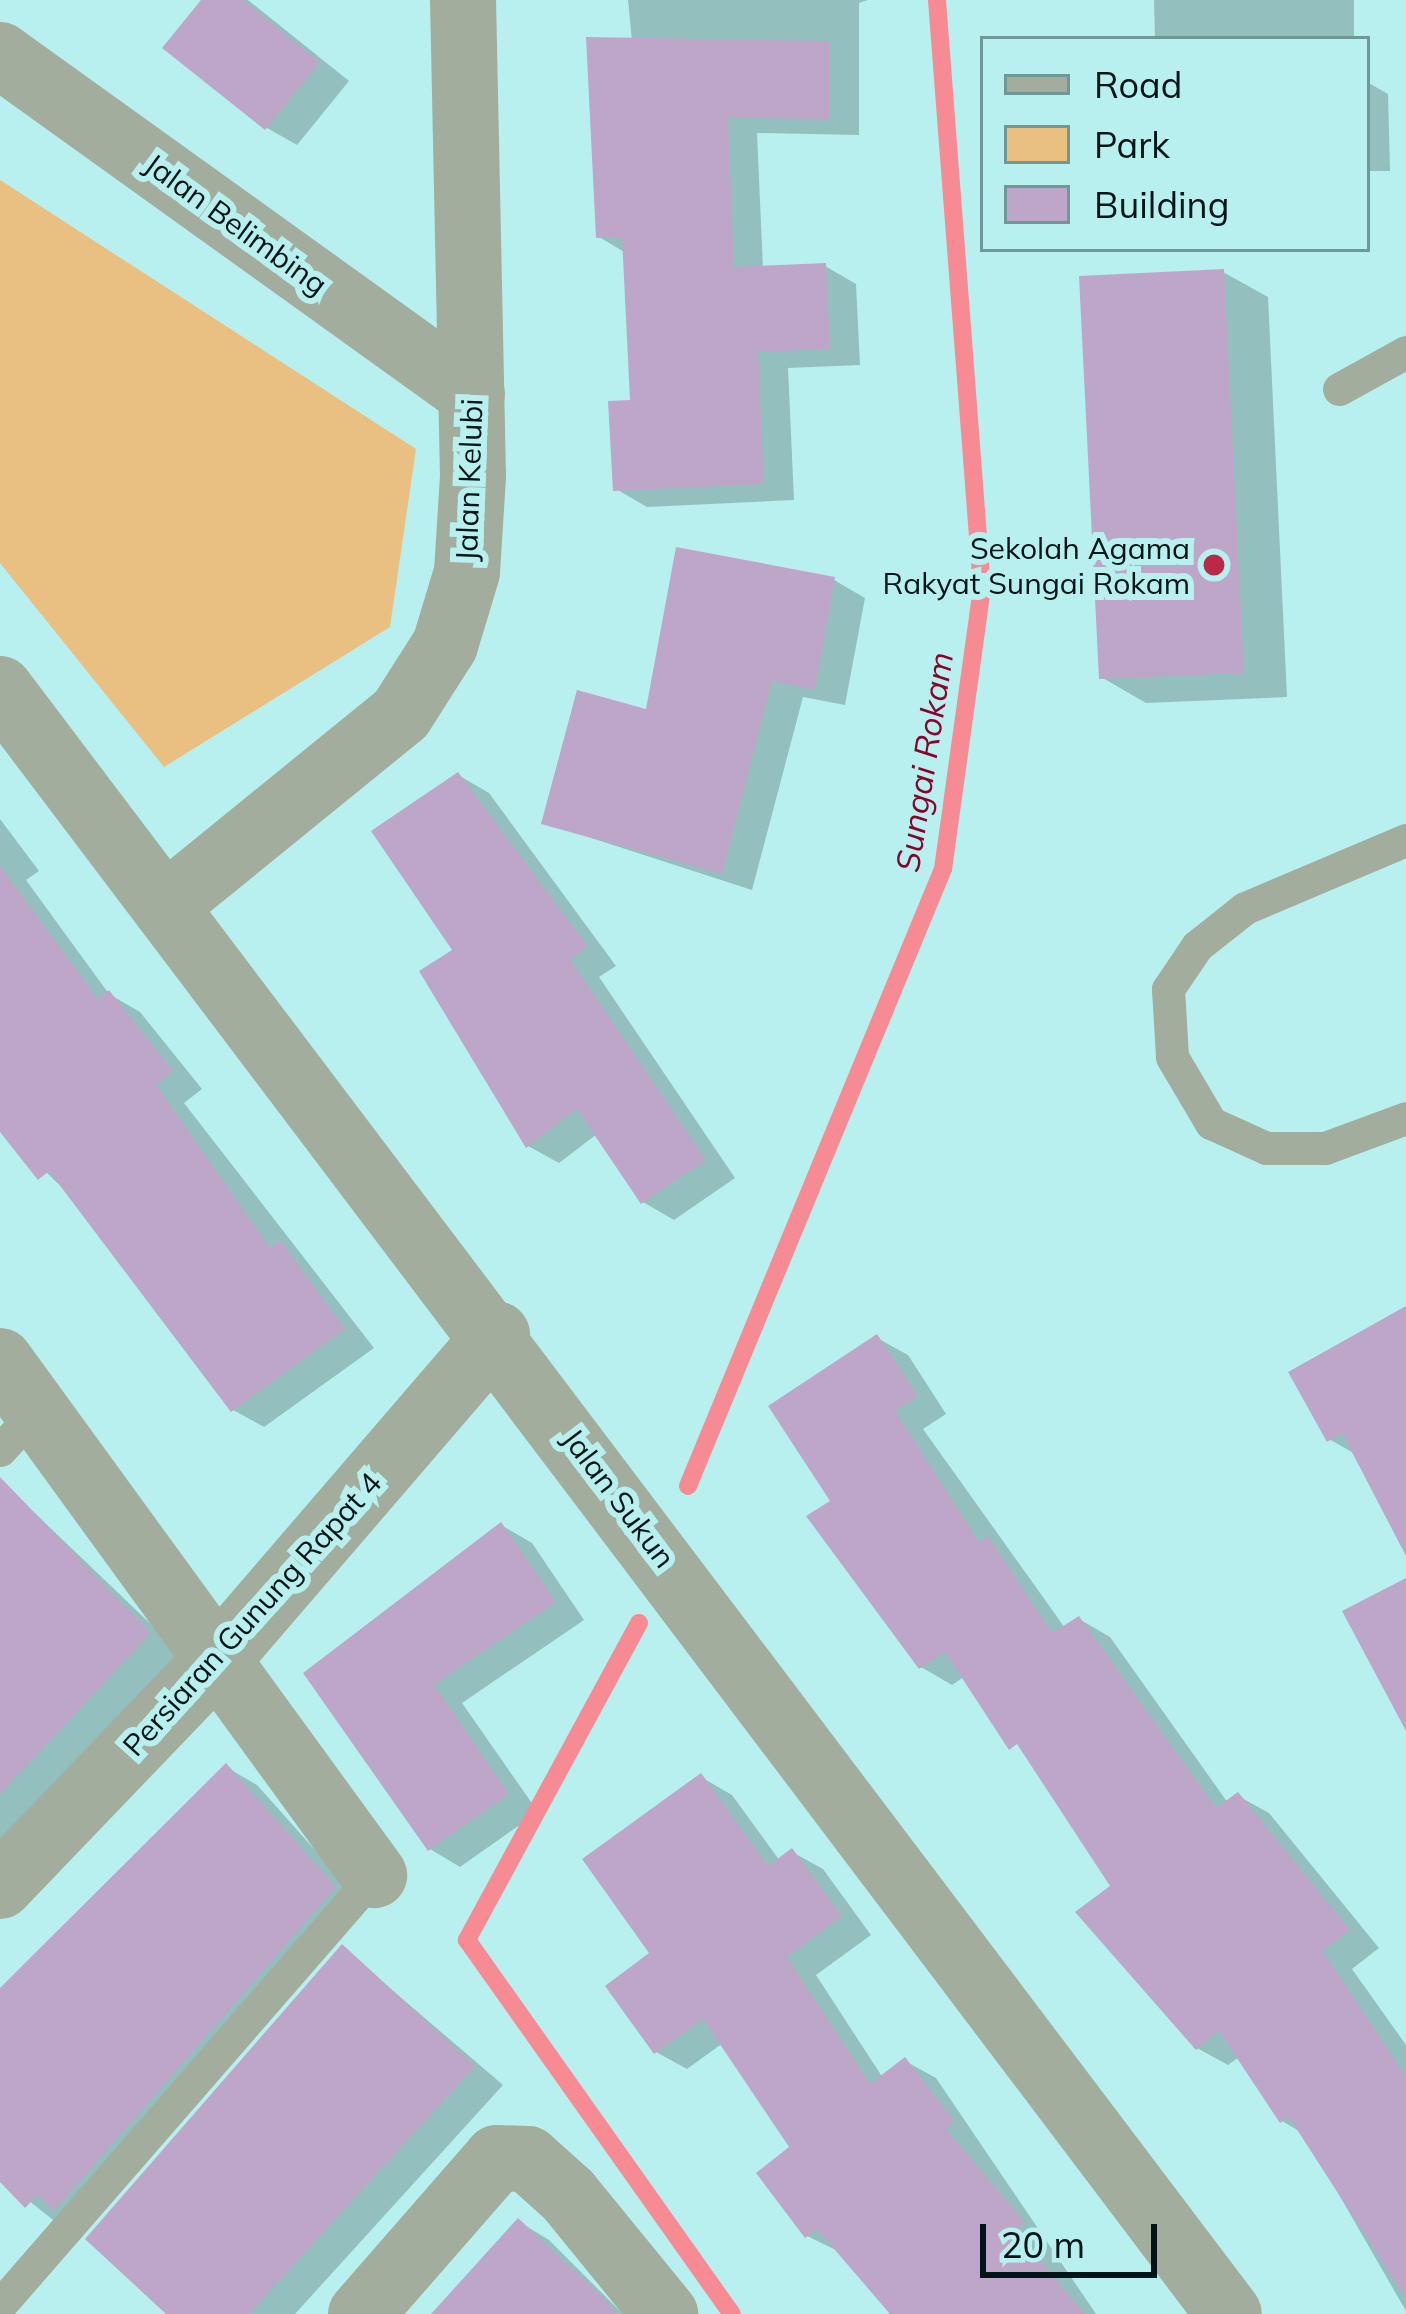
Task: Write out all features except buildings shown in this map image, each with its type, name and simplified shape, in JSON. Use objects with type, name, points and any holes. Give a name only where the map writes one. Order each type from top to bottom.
[{"type":"street","name":"Jalan Kelubi","points":[[166,905],[401,714],[445,646],[467,572],[472,394],[463,0]]},
{"type":"street","name":"Jalan Belimbing","points":[[0,55],[472,394]]},
{"type":"street","name":"Jalan Sukun","points":[[0,689],[497,1335],[1228,2314]]},
{"type":"street","name":"Persiaran Gunung Rapat 4","points":[[0,1886],[218,1659],[497,1335]]},
{"type":"street","points":[[12,1407],[218,1659],[374,1875]]},
{"type":"street","points":[[361,2314],[497,2158],[513,2158],[568,2195],[665,2314]]},
{"type":"lane","points":[[1339,389],[1406,352]]},
{"type":"lane","points":[[1406,840],[1246,908],[1197,946],[1168,989],[1172,1057],[1211,1123],[1266,1148],[1325,1148],[1406,1118]]},
{"type":"lane","points":[[0,2305],[374,1875]]},
{"type":"green space","points":[[0,180],[416,449],[390,627],[164,767],[0,563]]},
{"type":"waterway","name":"Sungai Rokam","points":[[688,1486],[943,869],[982,589],[937,0]]},
{"type":"waterway","points":[[639,1623],[467,1940],[732,2314]]},
{"type":"place","name":"Sekolah Agama Rakyat Sungai Rokam","points":[[1214,565]]}]
